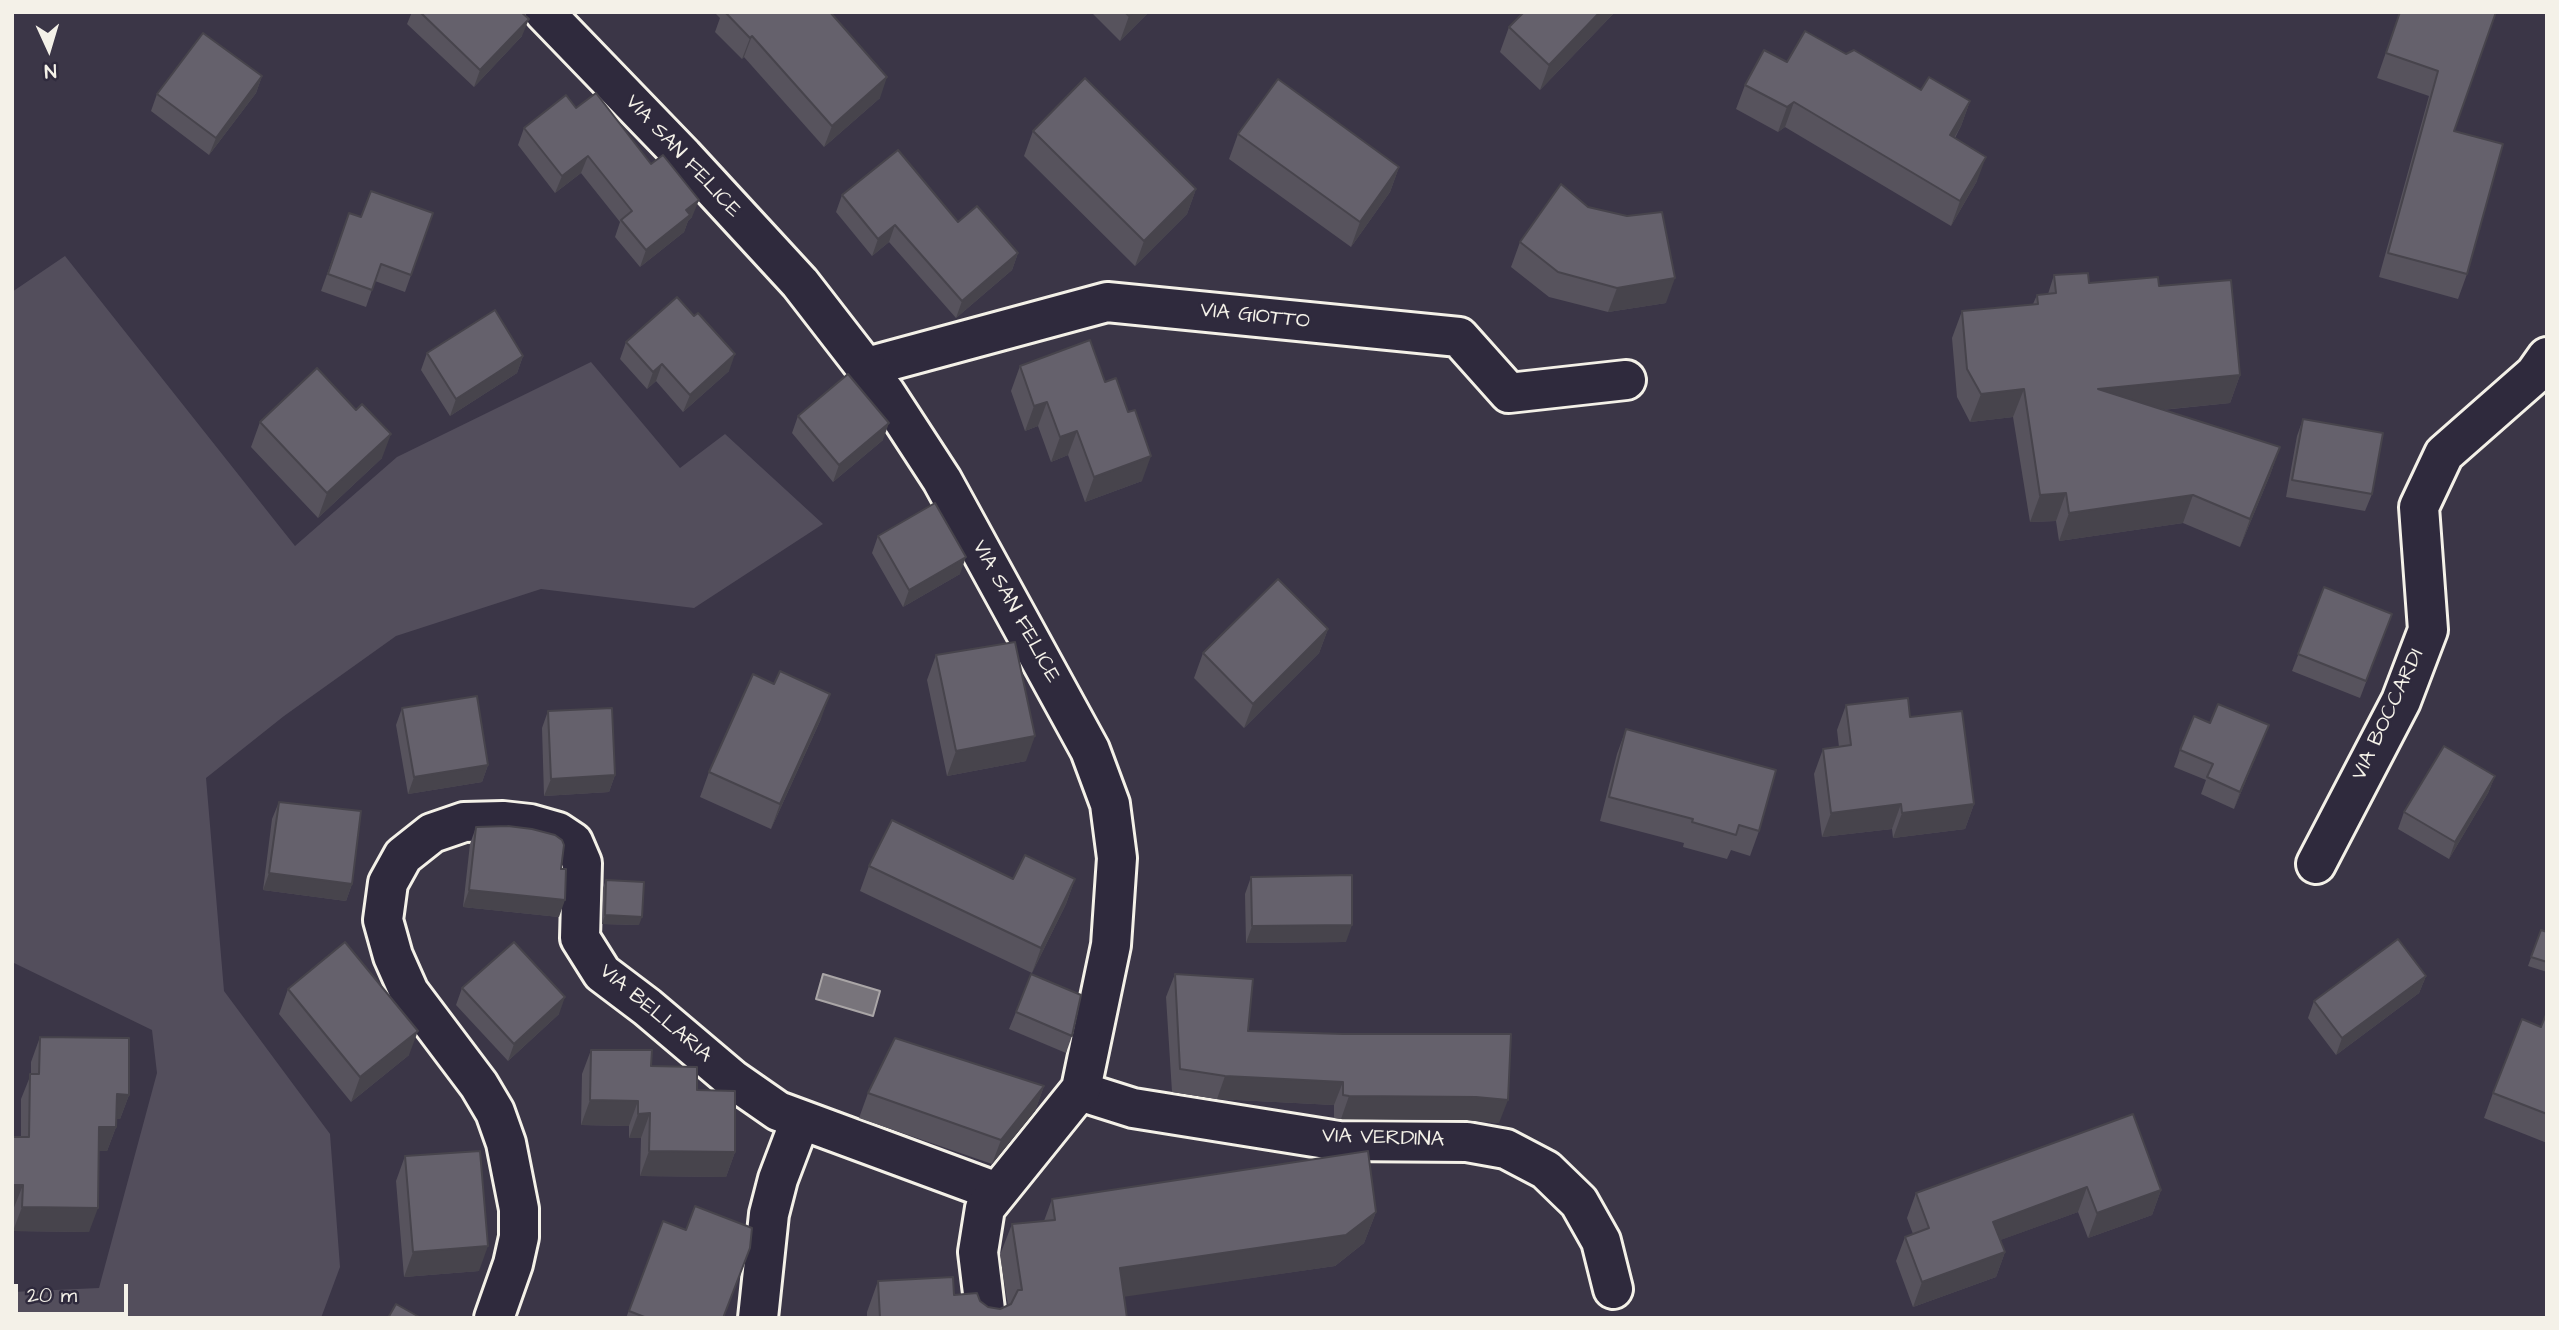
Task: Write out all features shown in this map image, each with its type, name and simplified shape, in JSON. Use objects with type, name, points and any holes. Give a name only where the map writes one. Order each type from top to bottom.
[{"type":"street","name":"VIA SAN FELICE","points":[[544,12],[683,156],[800,283],[867,367],[948,492],[1090,750],[1110,804],[1117,858],[1111,945],[1081,1089],[985,1209],[978,1252],[986,1318]]},
{"type":"street","name":"VIA GIOTTO","points":[[867,367],[1107,302],[1459,337],[1509,393],[1626,380]]},
{"type":"street","name":"VIA BOCCARDI","points":[[2316,864],[2401,701],[2428,630],[2418,507],[2444,454],[2535,374],[2547,357]]},
{"type":"street","name":"VIA BELLARIA","points":[[494,1318],[513,1264],[519,1237],[519,1209],[506,1143],[495,1112],[479,1085],[409,992],[393,956],[383,920],[388,883],[403,856],[432,833],[464,822],[503,821],[558,832],[573,842],[582,863],[580,938],[602,974],[647,1007],[732,1079],[778,1111],[997,1192]]},
{"type":"street","name":"VIA VERDINA","points":[[1081,1089],[1133,1108],[1339,1141],[1467,1142],[1506,1149],[1546,1170],[1579,1202],[1601,1241],[1614,1306]]},
{"type":"street","points":[[758,1318],[769,1214],[778,1179],[800,1121]]},
{"type":"shaded area","points":[[65,256],[295,546],[397,457],[591,362],[680,468],[725,434],[823,524],[694,608],[541,589],[396,636],[284,716],[206,778],[224,991],[330,1134],[340,1267],[321,1318],[12,1318],[12,1292],[99,1288],[157,1073],[152,1030],[12,962],[12,292]]},
{"type":"shaded area","points":[[823,974],[880,991],[873,1016],[816,999]]},
{"type":"building","points":[[420,12],[521,12],[529,19],[480,70]]},
{"type":"building","points":[[725,12],[830,12],[887,77],[832,126],[752,36],[750,38]]},
{"type":"building","points":[[1524,12],[1600,12],[1549,65],[1509,27]]},
{"type":"building","points":[[2400,12],[2496,12],[2454,131],[2503,144],[2467,274],[2388,253],[2438,71],[2386,53]]},
{"type":"building","points":[[1805,31],[1846,54],[1854,50],[1921,90],[1929,77],[1970,101],[1950,135],[1986,157],[1960,201],[1794,102],[1787,107],[1745,85],[1764,50],[1787,62]]},
{"type":"building","points":[[203,33],[262,76],[216,138],[157,94]]},
{"type":"building","points":[[1085,78],[1196,189],[1144,241],[1033,131]]},
{"type":"building","points":[[1278,79],[1399,167],[1360,222],[1238,134]]},
{"type":"building","points":[[596,93],[651,164],[663,155],[699,200],[686,210],[690,215],[646,250],[621,220],[632,211],[588,156],[562,176],[524,128],[566,95],[576,108]]},
{"type":"building","points":[[898,150],[958,222],[977,206],[1018,253],[962,301],[895,225],[878,239],[842,195]]},
{"type":"building","points":[[1561,184],[1588,207],[1627,216],[1662,212],[1675,278],[1617,288],[1558,272],[1520,242]]},
{"type":"building","points":[[371,191],[433,213],[411,275],[381,264],[372,290],[328,274],[349,213],[361,217]]},
{"type":"building","points":[[2088,273],[2089,283],[2158,277],[2159,286],[2231,280],[2240,375],[2098,389],[2280,447],[2250,519],[2193,495],[2069,513],[2066,493],[2040,495],[2024,389],[1981,394],[1967,369],[1962,311],[2038,304],[2037,295],[2056,293],[2054,275]]},
{"type":"building","points":[[677,297],[694,316],[698,313],[735,354],[690,395],[662,364],[653,372],[626,342]]},
{"type":"building","points":[[495,310],[523,356],[456,399],[427,353]]},
{"type":"building","points":[[1090,340],[1105,382],[1116,378],[1128,412],[1135,410],[1151,456],[1094,477],[1077,431],[1060,437],[1047,402],[1034,406],[1020,366]]},
{"type":"building","points":[[317,368],[356,410],[362,404],[391,434],[327,493],[260,422]]},
{"type":"building","points":[[848,374],[889,423],[839,465],[798,416]]},
{"type":"building","points":[[2303,419],[2383,433],[2372,494],[2292,480]]},
{"type":"building","points":[[935,503],[966,557],[909,590],[878,536]]},
{"type":"building","points":[[1278,579],[1328,629],[1253,704],[1203,653]]},
{"type":"building","points":[[2324,587],[2392,614],[2366,681],[2298,654]]},
{"type":"building","points":[[1015,642],[1035,736],[956,751],[936,655]]},
{"type":"building","points":[[780,671],[830,694],[780,804],[709,772],[753,674],[774,684]]},
{"type":"building","points":[[477,696],[488,765],[414,777],[402,708]]},
{"type":"building","points":[[1908,698],[1910,717],[1962,711],[1974,804],[1902,813],[1901,804],[1831,813],[1823,749],[1851,745],[1846,705]]},
{"type":"building","points":[[2218,704],[2269,725],[2240,792],[2207,777],[2213,764],[2180,750],[2194,716],[2210,723]]},
{"type":"building","points":[[612,708],[615,775],[551,779],[548,711]]},
{"type":"building","points":[[1626,729],[1776,770],[1759,831],[1739,825],[1736,835],[1692,822],[1693,819],[1609,797]]},
{"type":"building","points":[[2444,746],[2495,776],[2455,842],[2404,812]]},
{"type":"building","points":[[279,802],[361,811],[352,884],[269,873]]},
{"type":"building","points":[[892,820],[1013,879],[1025,855],[1075,879],[1041,948],[869,866]]},
{"type":"building","points":[[508,826],[532,829],[555,835],[562,840],[564,845],[561,869],[566,869],[565,900],[469,890],[476,827]]},
{"type":"building","points":[[1352,875],[1352,925],[1252,926],[1251,877]]},
{"type":"building","points":[[606,880],[644,882],[642,917],[605,915]]},
{"type":"building","points":[[2541,930],[2547,932],[2547,962],[2531,957]]},
{"type":"building","points":[[2398,939],[2426,976],[2342,1038],[2314,1001]]},
{"type":"building","points":[[345,942],[418,1031],[360,1077],[288,989]]},
{"type":"building","points":[[514,942],[565,997],[514,1044],[462,988]]},
{"type":"building","points":[[1031,974],[1081,995],[1072,1036],[1016,1012]]},
{"type":"building","points":[[1175,974],[1253,979],[1248,1031],[1511,1034],[1508,1100],[1476,1097],[1349,1096],[1343,1095],[1343,1082],[1225,1076],[1180,1069]]},
{"type":"building","points":[[2547,1012],[2547,1114],[2493,1093],[2522,1019],[2541,1027]]},
{"type":"building","points":[[40,1037],[129,1038],[129,1095],[117,1094],[116,1127],[99,1127],[98,1208],[22,1207],[23,1185],[12,1185],[12,1137],[29,1137],[30,1074],[39,1074]]},
{"type":"building","points":[[895,1038],[1044,1086],[1001,1140],[868,1093]]},
{"type":"building","points":[[591,1050],[652,1050],[651,1066],[697,1067],[697,1090],[735,1091],[735,1152],[649,1151],[650,1113],[638,1114],[638,1101],[590,1100]]},
{"type":"building","points":[[2133,1114],[2161,1190],[2097,1213],[2087,1187],[1993,1222],[2005,1252],[1922,1282],[1905,1237],[1929,1228],[1916,1193]]},
{"type":"building","points":[[480,1151],[488,1246],[413,1252],[405,1156]]},
{"type":"building","points":[[1368,1151],[1376,1212],[1346,1235],[1120,1268],[1127,1318],[880,1318],[878,1281],[953,1277],[954,1295],[977,1293],[980,1301],[988,1307],[1000,1309],[1011,1304],[1018,1290],[1022,1290],[1012,1224],[1055,1220],[1052,1199]]},
{"type":"building","points":[[695,1206],[752,1228],[750,1248],[723,1318],[647,1318],[629,1311],[663,1221],[686,1230]]},
{"type":"building","points":[[396,1304],[421,1318],[388,1318]]}]
